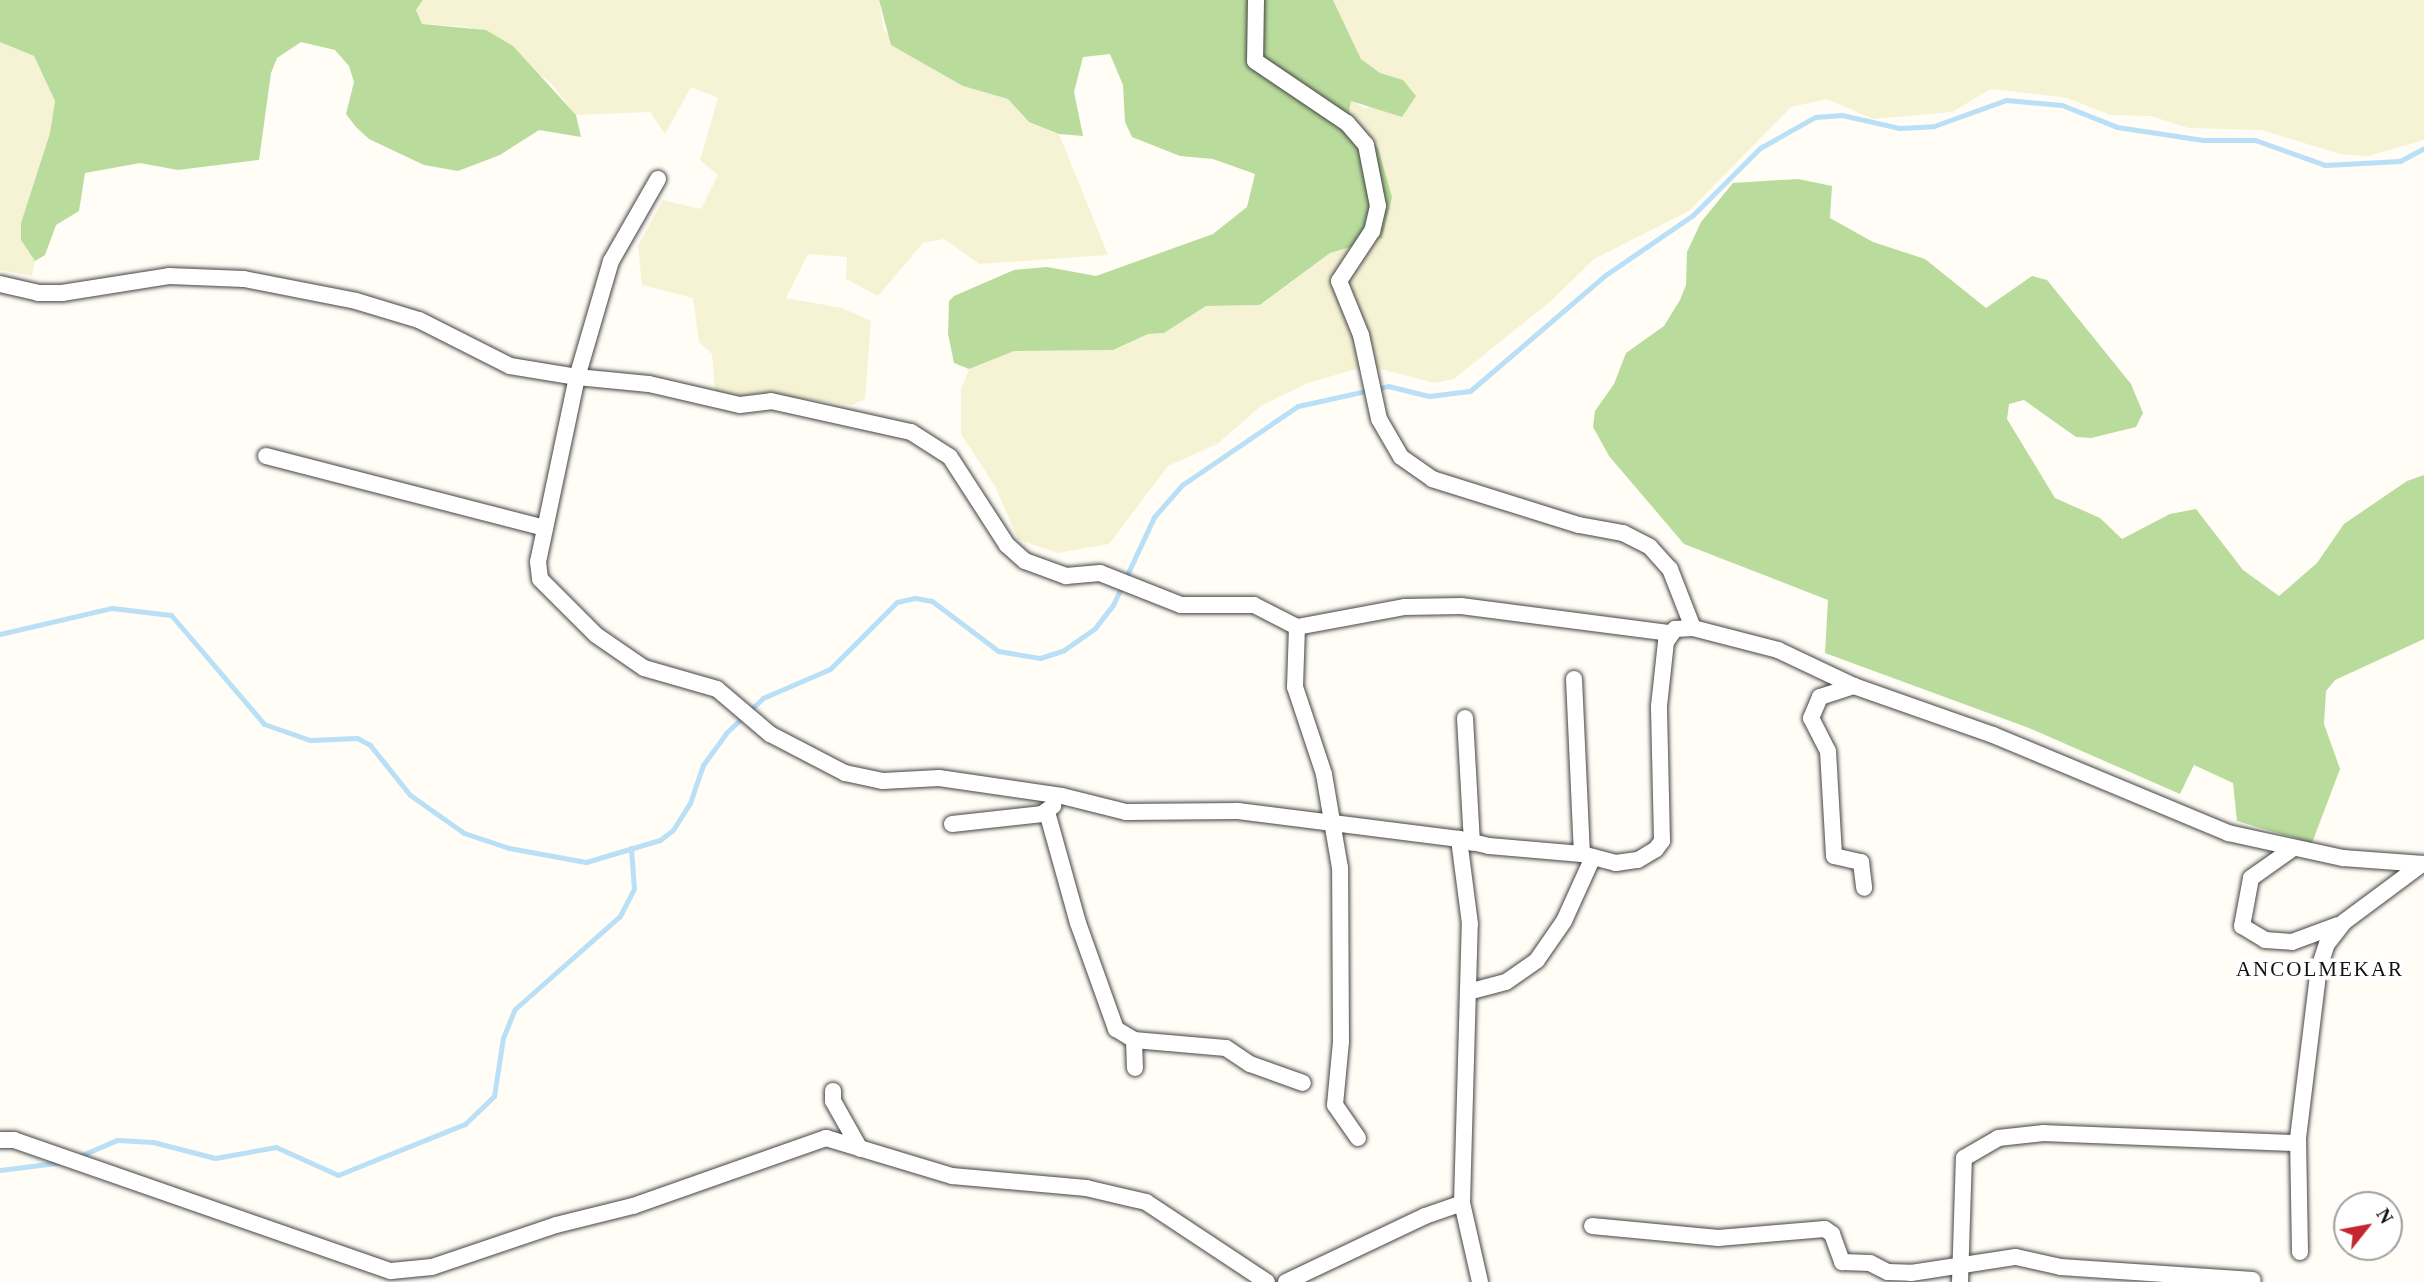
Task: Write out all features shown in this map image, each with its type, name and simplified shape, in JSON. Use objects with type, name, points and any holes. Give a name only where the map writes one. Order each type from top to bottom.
[{"type":"street","points":[[1256,0],[1255,61],[1346,123],[1366,145],[1376,174],[1378,206],[1372,231],[1339,281],[1361,335],[1379,419],[1401,457],[1432,479],[1578,525],[1623,533],[1650,547],[1670,569],[1693,628]]},
{"type":"street","points":[[659,179],[611,261],[578,377],[538,562],[540,579],[596,635],[644,668],[717,689],[752,721],[845,773],[883,781],[939,778],[1062,796],[1126,812],[1238,811],[1587,855],[1616,863],[1638,860],[1662,841],[1659,706],[1670,633],[1675,629],[1693,628],[1778,650],[1854,686],[1993,735],[2228,833],[2292,849],[2423,864]]},
{"type":"street","points":[[0,284],[38,293],[62,293],[169,276],[244,279],[419,320],[510,366],[578,377],[649,384],[740,405],[771,401],[911,432],[950,457],[1007,545],[1025,561],[1066,576],[1100,573],[1116,578],[1145,594],[1181,605],[1254,605],[1297,627],[1405,607],[1461,606],[1670,633]]},
{"type":"street","points":[[266,456],[545,528]]},
{"type":"street","points":[[1297,627],[1295,687],[1324,774],[1340,868],[1342,970],[1335,1105],[1358,1138]]},
{"type":"street","points":[[1468,992],[1506,982],[1537,960],[1564,921],[1587,855],[1574,679]]},
{"type":"street","points":[[1854,686],[1820,697],[1811,718],[1828,751],[1834,856],[1861,862],[1864,888]]},
{"type":"street","points":[[1465,718],[1465,841],[1470,924],[1462,1203],[1480,1282]]},
{"type":"street","points":[[952,824],[1047,812],[1062,796]]},
{"type":"street","points":[[1047,812],[1078,923],[1104,987],[1106,1009],[1116,1029],[1134,1040],[1226,1048],[1250,1064],[1303,1083]]},
{"type":"street","points":[[2292,849],[2251,878],[2242,926],[2246,931],[2265,940],[2292,942],[2344,922],[2423,864]]},
{"type":"street","points":[[2300,1252],[2297,1143],[2319,968],[2327,944],[2344,922]]},
{"type":"street","points":[[1134,1040],[1135,1068]]},
{"type":"street","points":[[833,1091],[833,1101],[860,1149]]},
{"type":"street","points":[[1960,1282],[1963,1264],[1964,1158],[1998,1138],[2044,1133],[2297,1143]]},
{"type":"street","points":[[0,1140],[15,1140],[391,1271],[432,1268],[556,1225],[633,1206],[814,1139],[826,1138],[952,1176],[1124,1195],[1167,1212],[1267,1282]]},
{"type":"street","points":[[1286,1282],[1425,1216],[1462,1203]]},
{"type":"street","points":[[1592,1226],[1718,1238],[1825,1229],[1846,1264],[1861,1262],[1888,1272],[1911,1273],[2017,1257],[2061,1266],[2253,1280]]},
{"type":"shaded area","points":[[423,0],[879,0],[884,31],[963,86],[1008,99],[1029,122],[1059,134],[1108,255],[979,264],[944,239],[923,243],[878,296],[846,279],[847,257],[808,254],[786,298],[842,308],[871,321],[865,399],[852,405],[757,393],[734,398],[715,390],[712,354],[699,342],[693,298],[642,285],[638,246],[663,200],[701,209],[718,175],[700,160],[718,98],[691,87],[665,134],[650,112],[576,115],[550,82],[470,27],[422,24],[416,10]]},
{"type":"shaded area","points":[[1333,0],[2424,0],[2424,140],[2368,156],[2340,154],[2261,130],[2188,128],[2151,116],[2111,115],[2067,98],[1991,89],[1952,112],[1873,119],[1827,99],[1791,107],[1689,211],[1594,259],[1551,301],[1454,379],[1435,383],[1380,369],[1356,369],[1308,383],[1262,405],[1217,444],[1168,466],[1109,544],[1057,553],[1018,539],[995,486],[961,434],[961,389],[969,369],[1014,351],[1113,350],[1148,334],[1164,333],[1206,306],[1261,305],[1330,253],[1382,238],[1378,148],[1349,112],[1351,100],[1366,109],[1403,80],[1380,73],[1361,59]]},
{"type":"shaded area","points":[[0,42],[34,56],[55,101],[50,133],[21,223],[21,240],[35,261],[32,276],[0,270]]},
{"type":"green space","points":[[0,0],[423,0],[416,10],[422,24],[486,30],[513,46],[576,115],[581,137],[539,130],[500,155],[458,171],[424,165],[369,139],[356,127],[346,114],[354,82],[349,66],[335,50],[301,42],[277,58],[271,73],[259,160],[178,170],[140,163],[85,173],[79,211],[56,225],[45,255],[35,261],[21,240],[21,223],[50,133],[55,101],[34,56],[0,42]]},
{"type":"green space","points":[[879,0],[1333,0],[1361,59],[1380,73],[1403,80],[1416,96],[1402,117],[1351,101],[1349,112],[1378,148],[1392,197],[1382,238],[1330,253],[1260,305],[1206,306],[1164,333],[1148,334],[1113,350],[1014,351],[969,369],[954,363],[948,334],[949,301],[954,296],[1014,270],[1047,267],[1096,276],[1213,234],[1247,207],[1255,174],[1213,159],[1180,156],[1132,137],[1125,122],[1123,85],[1110,54],[1083,57],[1074,92],[1083,136],[1059,134],[1029,122],[1008,99],[963,86],[891,45]]},
{"type":"green space","points":[[1798,179],[1832,186],[1830,218],[1873,242],[1925,259],[1986,308],[2032,276],[2047,280],[2131,384],[2143,413],[2136,427],[2091,438],[2076,437],[2024,400],[2009,404],[2007,419],[2055,498],[2100,518],[2122,539],[2170,514],[2196,509],[2243,570],[2279,596],[2317,563],[2344,524],[2407,481],[2424,475],[2424,639],[2335,680],[2326,691],[2324,724],[2340,769],[2312,843],[2237,821],[2233,783],[2194,765],[2180,794],[2029,728],[1825,653],[1828,600],[1684,544],[1609,456],[1593,427],[1595,411],[1614,384],[1626,353],[1664,326],[1680,300],[1686,285],[1687,252],[1701,222],[1733,183]]},
{"type":"waterway","points":[[0,634],[112,608],[171,615],[264,724],[310,740],[357,738],[370,745],[410,795],[464,833],[509,848],[586,862],[660,840],[673,830],[690,803],[703,765],[726,733],[763,698],[830,669],[897,602],[915,598],[932,601],[998,651],[1040,658],[1064,650],[1095,628],[1113,605],[1154,517],[1182,485],[1298,406],[1388,386],[1429,396],[1470,391],[1604,276],[1693,215],[1760,148],[1815,117],[1842,115],[1899,128],[1934,126],[2006,100],[2062,105],[2117,127],[2203,140],[2255,140],[2325,165],[2400,161],[2424,148]]},
{"type":"waterway","points":[[75,1158],[117,1140],[153,1142],[215,1158],[276,1147],[338,1175],[465,1124],[494,1096],[503,1038],[515,1009],[620,916],[634,889],[631,848]]},
{"type":"waterway","points":[[0,1170],[63,1162]]},
{"type":"district","name":"ANCOLMEKAR","points":[[2320,969]]}]
